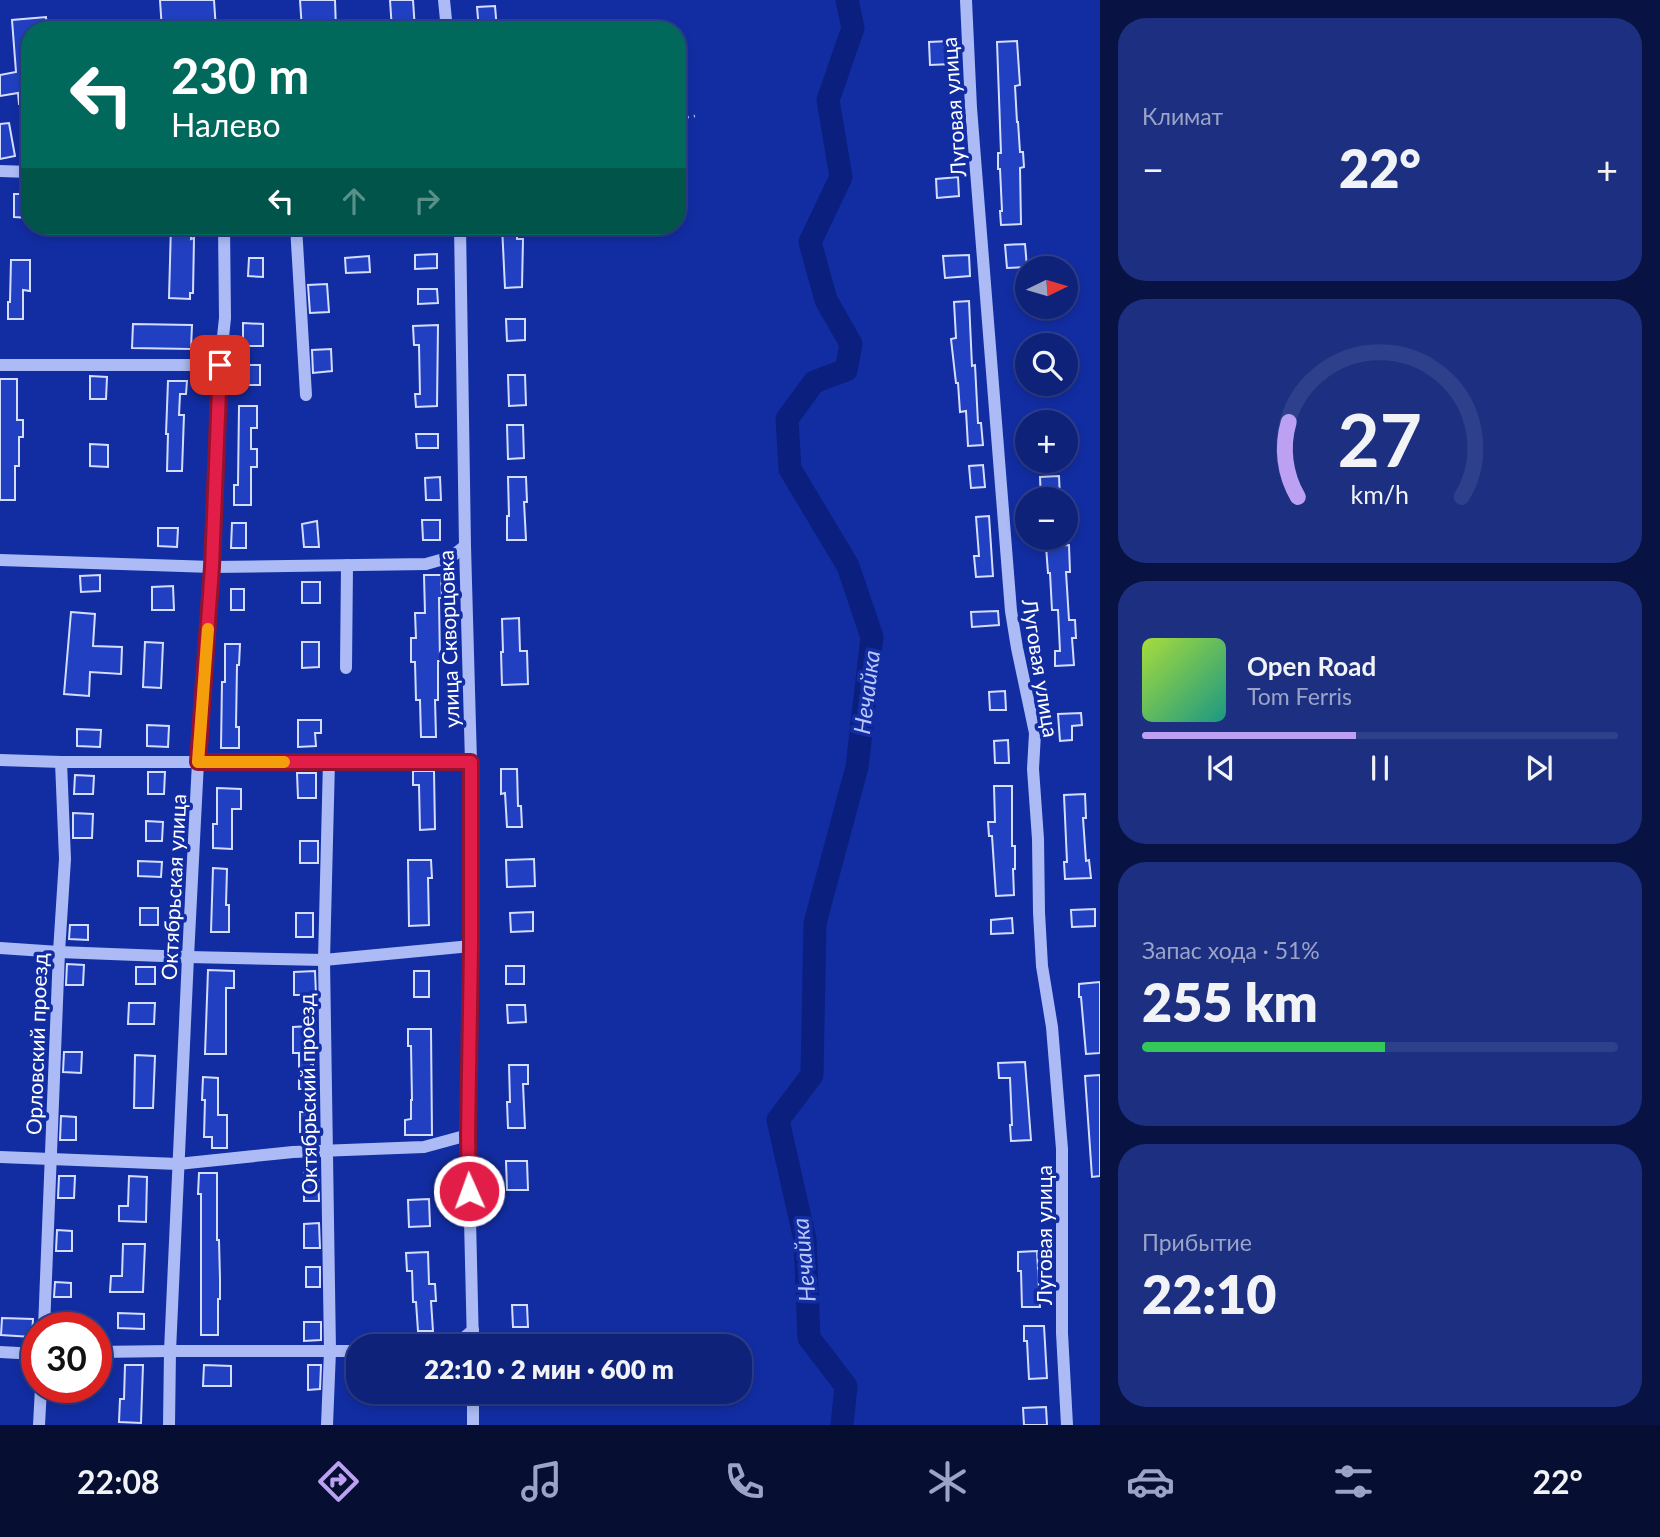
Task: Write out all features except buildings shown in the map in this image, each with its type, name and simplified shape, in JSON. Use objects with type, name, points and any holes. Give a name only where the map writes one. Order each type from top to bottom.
[{"type":"street","points":[[444,0],[446,21]]},
{"type":"street","name":"Луговая улица","points":[[966,0],[971,108],[1011,611],[1035,733],[1033,769],[1038,839],[1038,912],[1042,966],[1052,1027],[1062,1149],[1062,1332],[1067,1425]]},
{"type":"street","points":[[0,171],[21,172]]},
{"type":"street","name":"Октябрьская улица","points":[[169,1425],[188,957],[212,567],[220,365],[225,318],[224,235]]},
{"type":"street","points":[[297,235],[306,395]]},
{"type":"street","name":"улица Скворцовка","points":[[460,235],[471,762],[468,1135],[473,1334]]},
{"type":"street","points":[[0,365],[220,365]]},
{"type":"street","points":[[0,560],[212,567],[426,564],[451,557],[465,546]]},
{"type":"street","points":[[346,668],[347,565]]},
{"type":"street","points":[[0,760],[471,762]]},
{"type":"street","name":"Октябрьский проезд","points":[[327,1425],[330,1351],[324,960],[329,761]]},
{"type":"street","name":"Орловский проезд","points":[[45,1312],[65,859],[61,762]]},
{"type":"street","points":[[0,948],[59,953],[324,960],[471,947]]},
{"type":"street","points":[[0,1157],[178,1164],[293,1152],[424,1147],[468,1135]]},
{"type":"street","points":[[468,1334],[473,1330]]},
{"type":"street","points":[[112,1352],[346,1351]]},
{"type":"street","points":[[0,1352],[21,1353]]},
{"type":"street","points":[[39,1425],[40,1403]]},
{"type":"street","points":[[473,1404],[473,1425]]},
{"type":"path","points":[[686,118],[695,116]]},
{"type":"waterway","name":"Нечайка","points":[[842,1425],[846,1386],[809,1338],[805,1240],[778,1120],[812,1075],[815,923],[857,767],[872,637],[848,566],[790,469],[787,419],[814,382],[846,370],[851,344],[826,300],[810,242],[841,177],[828,100],[853,28],[847,0]]},
{"type":"slow traffic","points":[[208,629],[198,762],[284,762]]},
{"type":"route","points":[[220,365],[212,567],[198,762],[471,762],[469,1191]]}]
